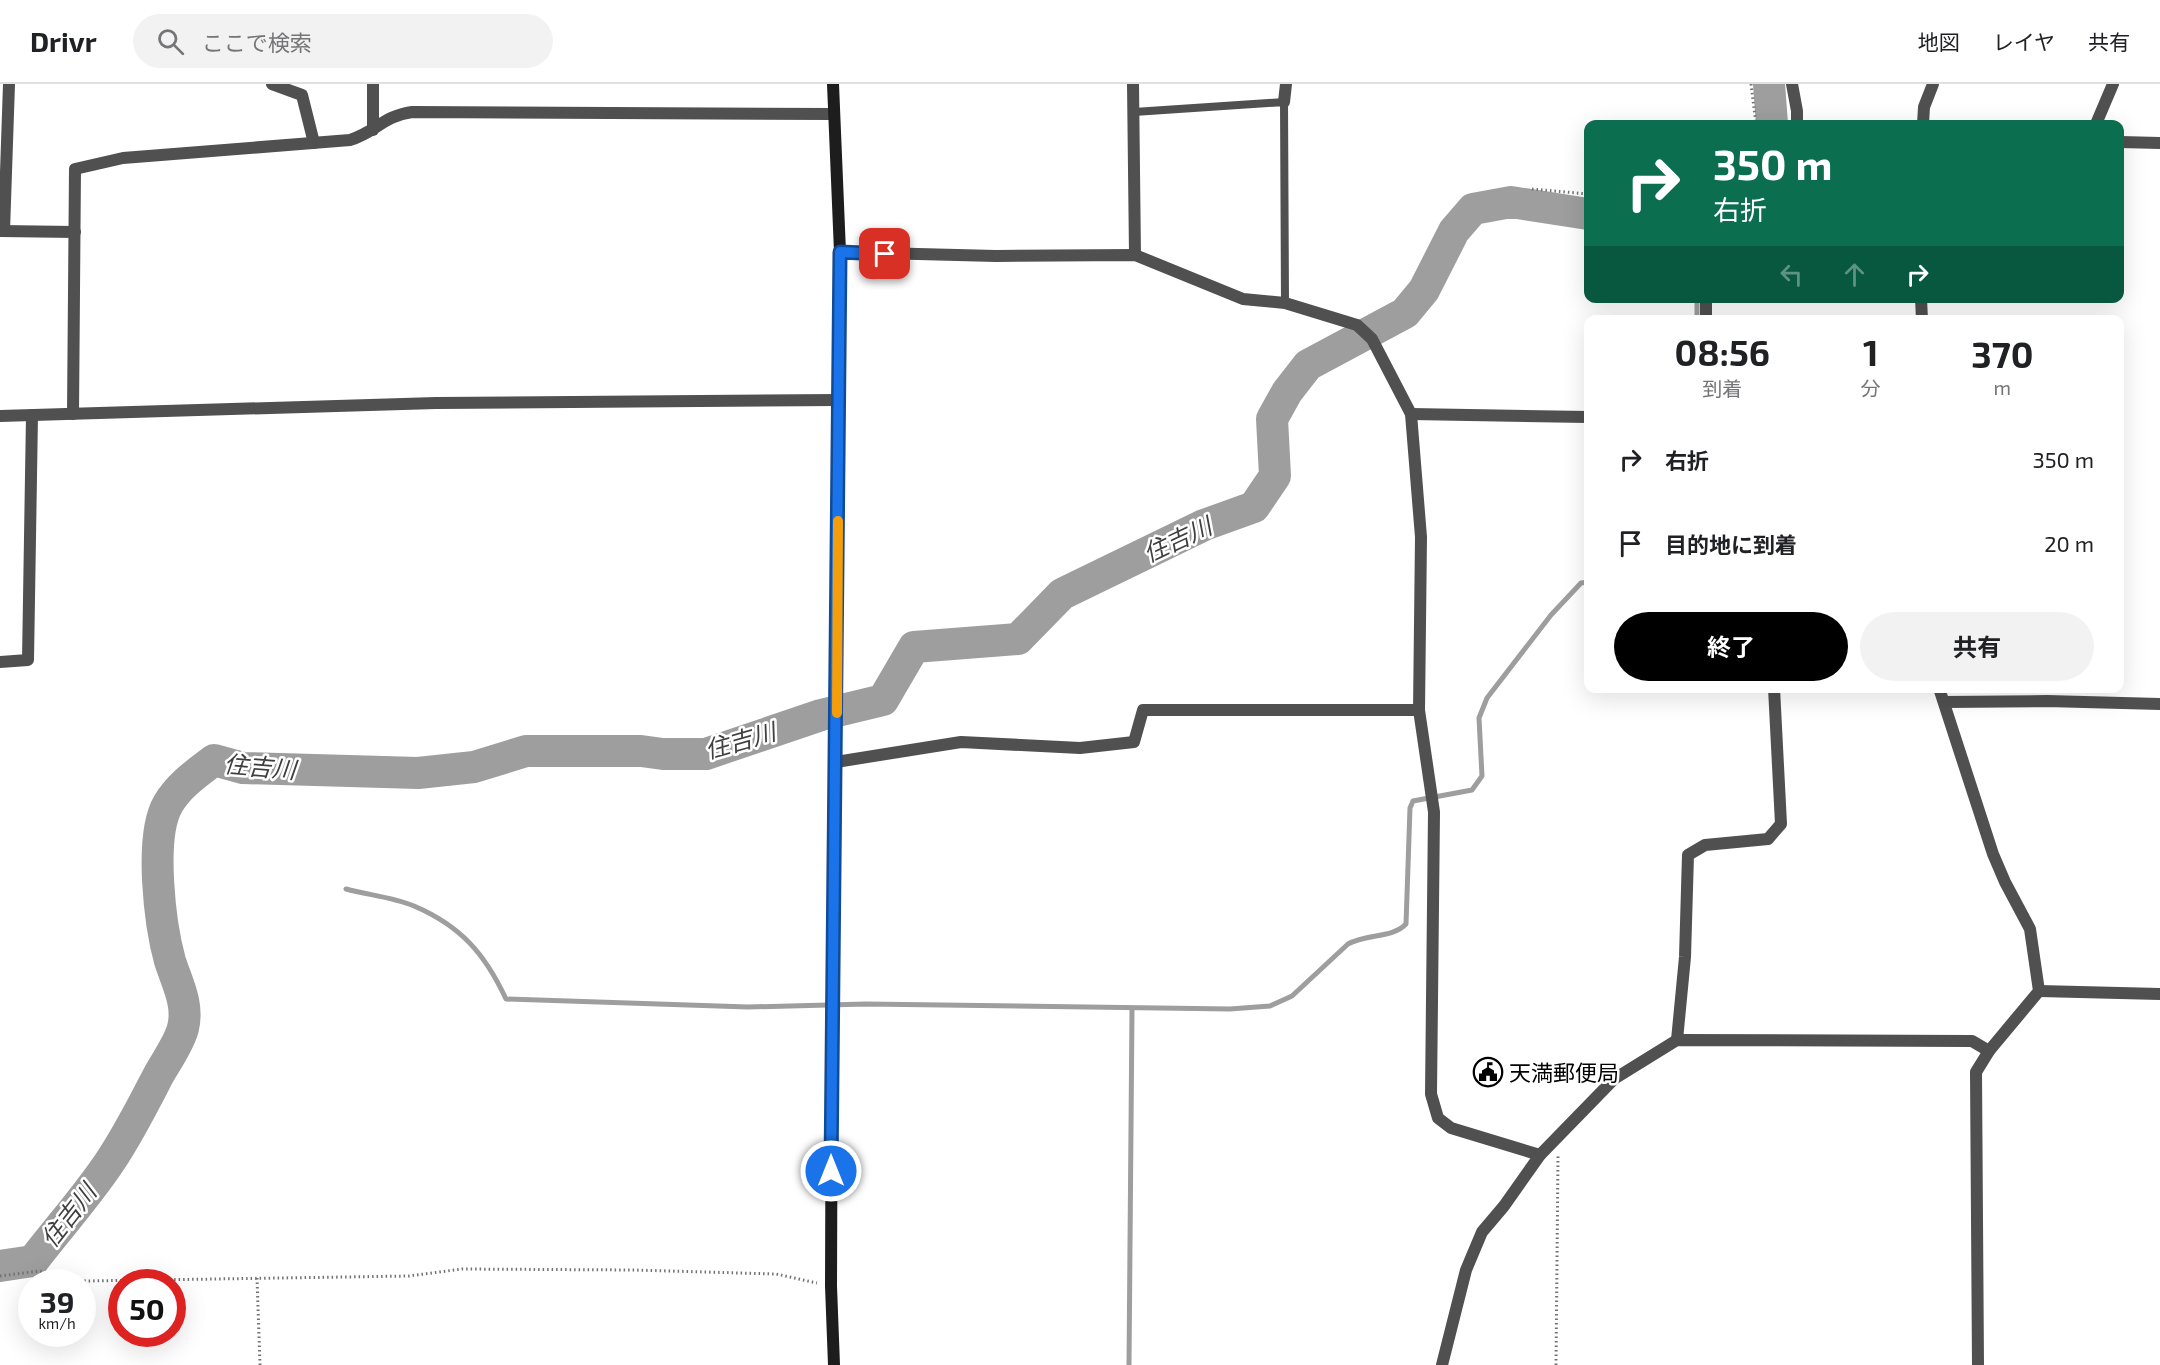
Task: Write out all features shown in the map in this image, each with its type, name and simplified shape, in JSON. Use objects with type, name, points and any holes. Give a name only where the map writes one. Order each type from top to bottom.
[{"type":"main road","points":[[833,84],[840,252],[837,722],[832,1004],[831,1287],[834,1365]]},
{"type":"street","points":[[9,84],[4,113],[2,231],[75,232]]},
{"type":"street","points":[[272,84],[302,94],[314,143]]},
{"type":"street","points":[[373,84],[373,130]]},
{"type":"street","points":[[1133,84],[1136,255]]},
{"type":"street","points":[[1284,102],[1286,84]]},
{"type":"street","points":[[1792,84],[1797,120]]},
{"type":"street","points":[[1923,120],[1924,107],[1933,84]]},
{"type":"street","points":[[2098,120],[2114,84]]},
{"type":"street","points":[[74,414],[75,169],[123,158],[350,140],[373,130],[384,120],[397,114],[421,111],[833,114]]},
{"type":"street","points":[[2124,142],[2160,143]]},
{"type":"street","points":[[840,252],[996,256],[1136,255],[1243,299],[1285,303],[1357,325],[1372,339],[1411,414],[1421,537],[1419,710],[1434,812],[1431,1094],[1438,1119],[1451,1128],[1540,1155]]},
{"type":"street","points":[[0,416],[436,403],[838,400]]},
{"type":"street","points":[[1411,414],[1584,417]]},
{"type":"street","points":[[0,662],[28,660],[32,416]]},
{"type":"street","points":[[1677,1040],[1685,957],[1688,855],[1705,845],[1768,839],[1781,824],[1774,693]]},
{"type":"street","points":[[1941,693],[1993,854],[2030,929],[2039,991],[1989,1051],[1976,1072],[1978,1365]]},
{"type":"street","points":[[1945,702],[2047,701],[2160,704]]},
{"type":"street","points":[[836,762],[961,742],[1080,748],[1134,742],[1143,710],[1419,710]]},
{"type":"street","points":[[2039,991],[2160,994]]},
{"type":"street","points":[[1442,1365],[1466,1270],[1482,1232],[1540,1155],[1614,1079],[1677,1040],[1972,1041],[1989,1051]]},
{"type":"lane","points":[[1134,112],[1284,102],[1285,303]]},
{"type":"path","points":[[1751,84],[1756,120]]},
{"type":"path","points":[[1532,189],[1584,194]]},
{"type":"path","points":[[1556,1365],[1557,1178],[1560,1134]]},
{"type":"path","points":[[0,1276],[39,1271],[86,1281],[409,1276],[462,1269],[634,1270],[776,1274],[831,1287]]},
{"type":"path","points":[[258,1278],[260,1365]]},
{"type":"waterway","name":"住吉川","points":[[1769,84],[1772,120]]},
{"type":"waterway","name":"住吉川","points":[[0,1266],[33,1261],[83,1198],[124,1140],[179,1040],[183,1028],[184,1010],[163,926],[158,881],[159,837],[162,819],[172,797],[214,760],[243,768],[418,773],[474,767],[526,751],[641,751],[663,754],[706,754],[821,715],[883,700],[914,647],[1018,639],[1062,594],[1204,525],[1254,507],[1275,476],[1272,419],[1287,392],[1308,365],[1405,313],[1424,290],[1454,231],[1473,209],[1511,202],[1584,213]]},
{"type":"waterway","points":[[1697,303],[1697,315]]},
{"type":"waterway","points":[[346,889],[406,903],[445,923],[458,932],[480,955],[506,999],[748,1007],[866,1004],[1230,1009],[1270,1006],[1292,996],[1348,944],[1394,932],[1406,924],[1410,808],[1413,801],[1472,790],[1482,776],[1479,718],[1487,698],[1551,615],[1584,583]]},
{"type":"waterway","points":[[1129,1365],[1132,1009]]},
{"type":"slow traffic","points":[[837,713],[838,521]]},
{"type":"place","name":"天満郵便局","points":[[1488,1072]]},
{"type":"route","points":[[831,1171],[840,252],[885,254]]}]
